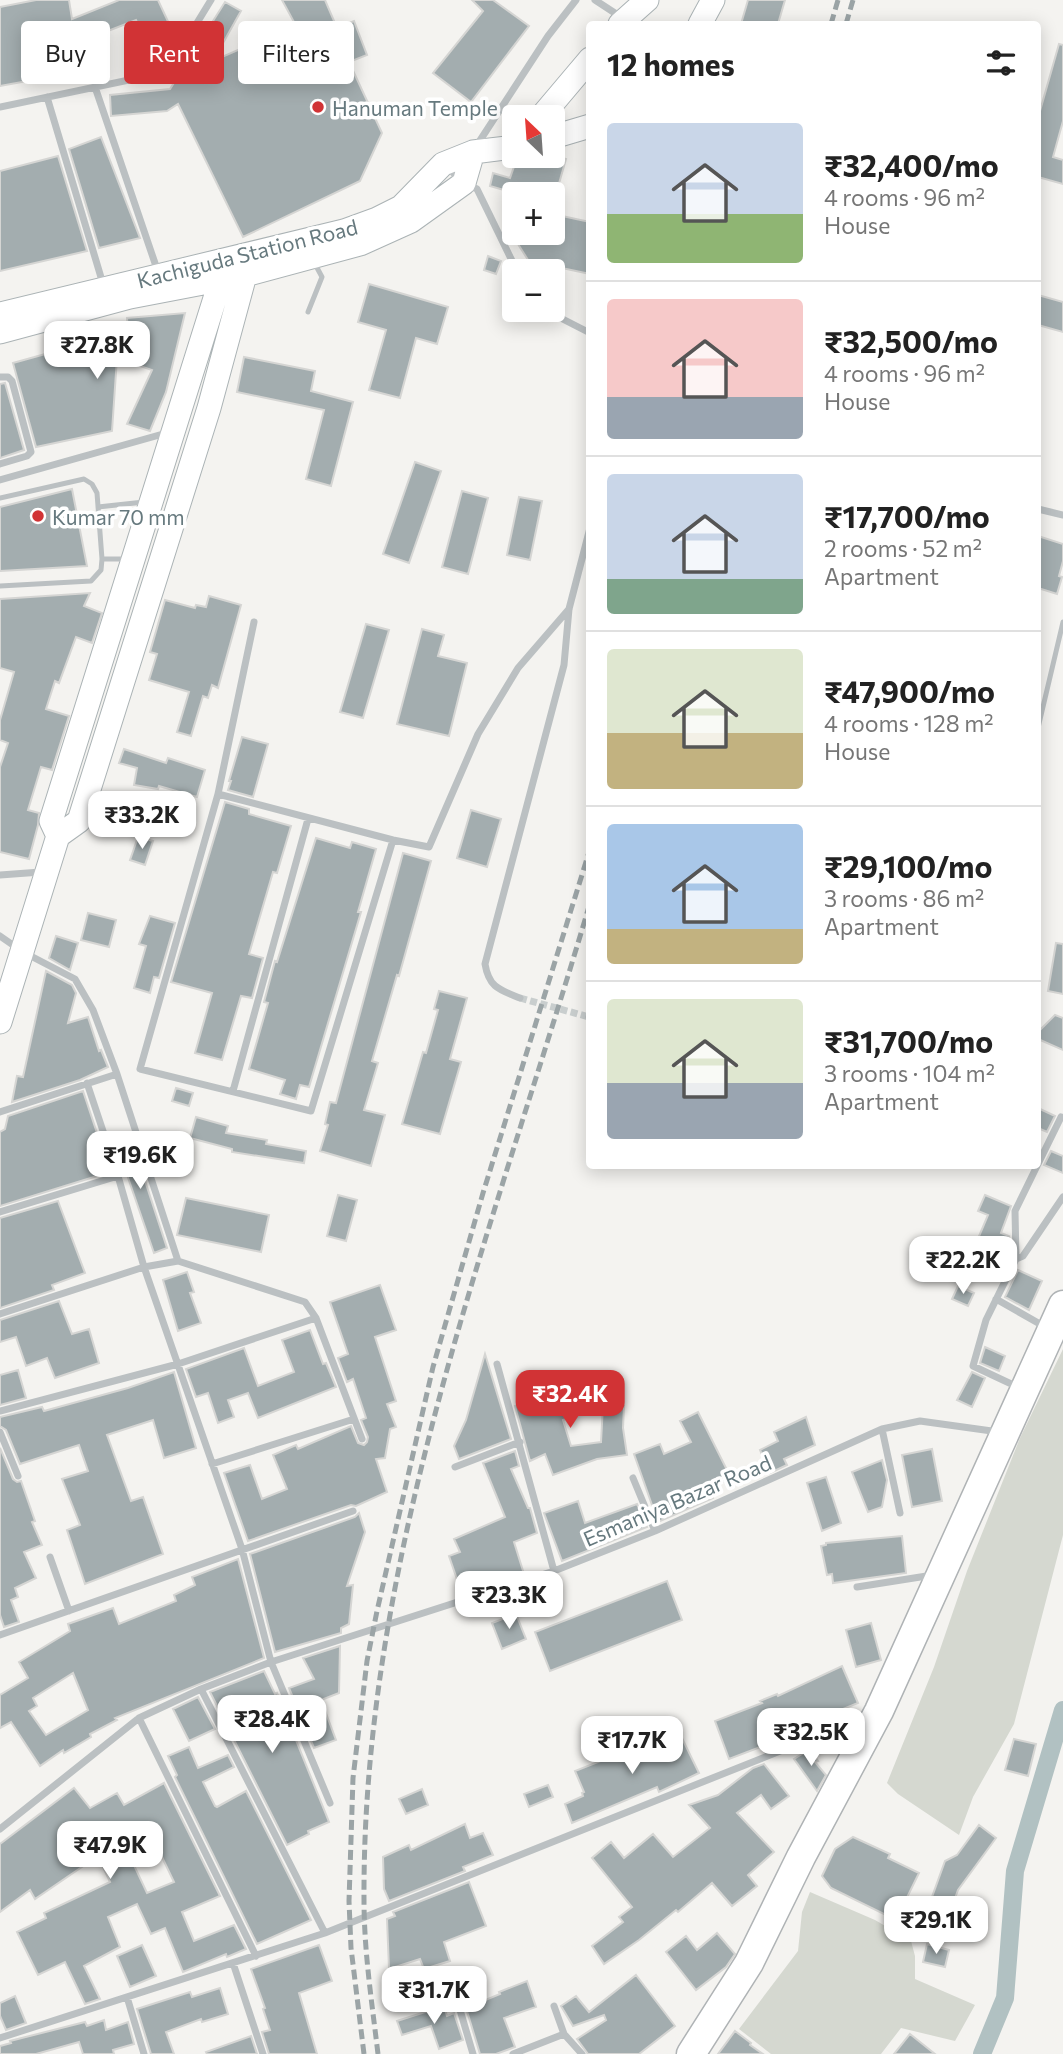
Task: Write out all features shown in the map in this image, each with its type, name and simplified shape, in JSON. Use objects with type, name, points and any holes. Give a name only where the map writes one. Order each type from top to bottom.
[{"type":"highway","points":[[691,2054],[749,1963],[878,1711],[1063,1305]]},
{"type":"main road","points":[[623,21],[648,0]]},
{"type":"main road","points":[[702,21],[713,0]]},
{"type":"main road","points":[[551,105],[586,64]]},
{"type":"main road","points":[[565,133],[586,127]]},
{"type":"main road","name":"Kachiguda Station Road","points":[[0,314],[104,288],[164,283],[235,267],[377,219],[401,208],[443,164],[472,152],[502,148]]},
{"type":"main road","points":[[464,183],[472,152]]},
{"type":"main road","name":"Kachiguda Station Road","points":[[235,267],[312,259],[360,244],[411,222],[464,183]]},
{"type":"main road","points":[[58,836],[51,821],[209,324],[235,267]]},
{"type":"main road","points":[[1,1015],[58,836],[79,821],[209,408],[235,267]]},
{"type":"main road","name":"Kachiguda Station Road","points":[[0,332],[130,297],[164,283]]},
{"type":"main road","points":[[164,283],[186,296],[198,307],[209,324]]},
{"type":"street","points":[[0,107],[167,72],[211,0]]},
{"type":"street","points":[[472,152],[548,36],[576,0]]},
{"type":"street","points":[[595,0],[621,21]]},
{"type":"street","points":[[95,87],[164,283]]},
{"type":"street","points":[[47,97],[104,288]]},
{"type":"street","points":[[443,164],[464,183],[477,189],[511,259]]},
{"type":"street","points":[[565,320],[586,330]]},
{"type":"street","points":[[0,368],[1,377],[12,381],[31,452],[0,464]]},
{"type":"street","points":[[0,480],[174,431]]},
{"type":"street","points":[[1041,510],[1063,514]]},
{"type":"street","points":[[520,998],[495,987],[487,976],[485,964],[564,666],[569,609],[586,543]]},
{"type":"street","points":[[218,794],[429,847],[478,734],[518,667],[569,609]]},
{"type":"street","points":[[254,622],[218,794],[140,1069],[311,1111],[393,840]]},
{"type":"street","points":[[233,1091],[309,819]]},
{"type":"street","points":[[0,875],[48,872]]},
{"type":"street","points":[[0,936],[23,952],[75,979],[93,1010],[117,1074],[178,1261]]},
{"type":"street","points":[[0,1112],[117,1074]]},
{"type":"street","points":[[87,1083],[144,1267],[242,1549],[271,1662],[330,1803]]},
{"type":"street","points":[[1041,1157],[1061,1117]]},
{"type":"street","points":[[1024,1390],[973,1366],[986,1320],[1016,1259],[1015,1211],[1035,1169]]},
{"type":"street","points":[[0,1212],[118,1176]]},
{"type":"street","points":[[1016,1259],[1023,1256],[1063,1197]]},
{"type":"street","points":[[0,1314],[144,1267],[178,1261],[304,1302],[316,1318],[362,1439]]},
{"type":"street","points":[[996,1299],[1050,1330]]},
{"type":"street","points":[[0,1411],[178,1364],[316,1318]]},
{"type":"street","points":[[497,1364],[554,1571]]},
{"type":"street","points":[[212,1464],[354,1419]]},
{"type":"street","name":"Esmaniya Bazar Road","points":[[0,1829],[139,1718],[201,1689],[271,1662],[554,1571],[655,1531],[882,1429],[920,1421],[1004,1432]]},
{"type":"street","points":[[882,1429],[900,1513]]},
{"type":"street","points":[[0,1432],[18,1476]]},
{"type":"street","points":[[455,1467],[520,1442]]},
{"type":"street","points":[[633,1478],[655,1531]]},
{"type":"street","points":[[0,1635],[353,1511]]},
{"type":"street","points":[[50,1557],[69,1611]]},
{"type":"street","points":[[858,1587],[939,1574]]},
{"type":"street","points":[[201,1689],[326,1933]]},
{"type":"street","points":[[0,2038],[326,1933],[878,1711]]},
{"type":"street","points":[[139,1718],[256,1956]]},
{"type":"street","points":[[233,1963],[263,2054]]},
{"type":"street","points":[[455,1993],[473,2054]]},
{"type":"street","points":[[127,1997],[144,2054]]},
{"type":"street","points":[[554,2006],[564,2035],[582,2054]]},
{"type":"street","points":[[513,2054],[564,2035]]},
{"type":"lane","points":[[308,312],[322,277],[312,259]]},
{"type":"lane","points":[[0,498],[84,479],[92,484],[97,493],[103,559],[101,570],[91,580],[0,586]]},
{"type":"lane","points":[[98,507],[152,501]]},
{"type":"lane","points":[[103,559],[134,559]]},
{"type":"lane","points":[[1041,715],[1063,622]]},
{"type":"shaded area","points":[[1063,1349],[1063,1535],[1014,1724],[973,1797],[959,1835],[898,1794],[887,1783],[934,1667],[967,1571],[1020,1438]]},
{"type":"shaded area","points":[[810,1892],[875,1920],[911,1941],[915,1956],[915,1979],[975,2005],[955,2041],[901,2028],[881,2054],[771,2054],[739,2029],[798,1951],[802,1912]]},
{"type":"building","points":[[36,0],[69,0],[72,19],[119,0],[158,0],[168,21],[124,21],[124,25],[110,30],[110,21],[21,21],[21,82],[0,86],[0,7]]},
{"type":"building","points":[[282,0],[325,0],[334,21],[293,21]]},
{"type":"building","points":[[472,0],[493,0],[529,26],[471,102],[433,73],[483,11]]},
{"type":"building","points":[[748,0],[785,0],[779,21],[742,21]]},
{"type":"building","points":[[225,2],[241,11],[224,41],[224,21],[213,21]]},
{"type":"building","points":[[354,21],[367,55],[354,60]]},
{"type":"building","points":[[1059,44],[1063,45],[1063,121],[1053,157],[1063,160],[1063,184],[1041,178],[1041,107]]},
{"type":"building","points":[[238,50],[238,84],[354,84],[354,73],[382,133],[360,181],[243,237],[178,104],[167,111],[111,116],[110,95],[170,89],[173,84],[224,84],[224,56]]},
{"type":"building","points":[[101,137],[140,238],[99,248],[69,149]]},
{"type":"building","points":[[58,156],[87,251],[0,271],[0,171]]},
{"type":"building","points":[[514,168],[563,168],[559,182],[502,182],[502,189],[490,186],[493,173],[510,178]]},
{"type":"building","points":[[565,217],[586,221],[586,273],[565,269],[565,259],[527,259],[519,245],[565,245]]},
{"type":"building","points":[[488,256],[501,261],[496,274],[484,270]]},
{"type":"building","points":[[369,284],[448,307],[437,344],[416,338],[400,398],[369,390],[386,330],[358,322]]},
{"type":"building","points":[[1041,296],[1063,302],[1063,332],[1041,326]]},
{"type":"building","points":[[185,313],[166,392],[150,431],[127,424],[152,370],[117,358],[112,431],[36,447],[13,363],[128,331],[127,318]]},
{"type":"building","points":[[244,357],[315,371],[311,391],[353,402],[331,486],[306,479],[324,410],[237,392]]},
{"type":"building","points":[[5,383],[24,450],[0,458],[0,384]]},
{"type":"building","points":[[415,462],[441,471],[409,563],[383,554]]},
{"type":"building","points":[[72,489],[87,566],[0,571],[0,507]]},
{"type":"building","points":[[462,491],[488,498],[468,574],[442,567]]},
{"type":"building","points":[[519,497],[542,501],[530,560],[507,555]]},
{"type":"building","points":[[1041,537],[1063,544],[1063,561],[1059,576],[1062,577],[1057,594],[1041,589]]},
{"type":"building","points":[[90,593],[84,606],[102,613],[92,643],[76,637],[59,683],[55,681],[46,709],[69,716],[52,770],[41,767],[28,810],[39,813],[29,859],[0,852],[0,767],[8,743],[0,740],[0,720],[14,672],[0,668],[0,599]]},
{"type":"building","points":[[209,596],[241,605],[218,688],[212,685],[208,698],[203,696],[191,736],[177,732],[189,692],[149,680],[157,654],[150,652],[165,600],[195,608],[196,605],[206,607]]},
{"type":"building","points":[[366,624],[389,630],[363,718],[340,712]]},
{"type":"building","points":[[422,629],[444,635],[438,656],[467,663],[449,736],[397,724]]},
{"type":"building","points":[[242,737],[268,744],[253,797],[228,790]]},
{"type":"building","points":[[124,749],[166,763],[168,758],[205,770],[197,797],[159,786],[158,789],[134,785],[137,768],[119,763]]},
{"type":"building","points":[[101,799],[138,808],[131,836],[93,826]]},
{"type":"building","points":[[225,802],[249,809],[249,814],[291,826],[277,873],[273,872],[249,954],[263,958],[252,998],[241,996],[222,1060],[195,1053],[212,993],[171,982]]},
{"type":"building","points":[[471,810],[501,819],[487,867],[457,858]]},
{"type":"building","points":[[138,837],[153,841],[145,865],[130,860]]},
{"type":"building","points":[[316,838],[350,848],[352,842],[376,849],[358,912],[361,912],[309,1087],[300,1085],[296,1099],[280,1094],[285,1080],[249,1069],[268,1003],[264,1002],[275,961],[277,962]]},
{"type":"building","points":[[403,853],[431,861],[372,1061],[378,1063],[364,1110],[385,1115],[371,1166],[320,1151],[328,1125],[325,1124],[330,1102],[336,1103]]},
{"type":"building","points":[[88,913],[116,920],[109,947],[81,940]]},
{"type":"building","points":[[150,916],[175,923],[159,978],[154,977],[150,993],[134,988],[146,946],[139,944]]},
{"type":"building","points":[[56,936],[78,943],[70,970],[49,958]]},
{"type":"building","points":[[1056,943],[1063,944],[1063,994],[1048,991]]},
{"type":"building","points":[[46,971],[72,985],[76,993],[68,1023],[88,1017],[99,1051],[101,1050],[108,1067],[80,1080],[12,1102],[17,1076],[23,1077]]},
{"type":"building","points":[[439,991],[467,998],[450,1059],[461,1062],[440,1134],[402,1124],[438,1010],[434,1009]]},
{"type":"building","points":[[1055,1015],[1063,1018],[1063,1050],[1041,1040],[1041,1029]]},
{"type":"building","points":[[176,1088],[193,1093],[189,1106],[172,1101]]},
{"type":"building","points":[[83,1091],[110,1172],[0,1206],[0,1132],[5,1129],[8,1116]]},
{"type":"building","points":[[1041,1109],[1055,1116],[1047,1132],[1041,1129]]},
{"type":"building","points":[[196,1117],[228,1126],[226,1133],[267,1140],[266,1144],[306,1151],[304,1163],[232,1152],[232,1149],[190,1138]]},
{"type":"building","points":[[130,1135],[167,1248],[154,1253],[113,1140]]},
{"type":"building","points":[[168,1144],[182,1147],[178,1162],[164,1158]]},
{"type":"building","points":[[1051,1151],[1063,1156],[1063,1173],[1044,1165]]},
{"type":"building","points":[[338,1195],[357,1200],[346,1241],[327,1236]]},
{"type":"building","points":[[985,1195],[1011,1206],[1001,1233],[1009,1236],[1005,1252],[977,1241],[988,1215],[978,1211]]},
{"type":"building","points":[[186,1198],[269,1215],[261,1252],[177,1235]]},
{"type":"building","points":[[58,1201],[85,1273],[52,1285],[54,1290],[0,1308],[0,1218]]},
{"type":"building","points":[[1018,1270],[1042,1281],[1029,1310],[1005,1297]]},
{"type":"building","points":[[187,1272],[194,1292],[190,1293],[201,1323],[178,1331],[163,1280]]},
{"type":"building","points":[[380,1285],[396,1330],[375,1337],[396,1401],[387,1404],[396,1427],[390,1429],[385,1458],[376,1459],[387,1492],[356,1506],[351,1505],[248,1541],[224,1473],[250,1465],[262,1499],[287,1489],[273,1455],[296,1445],[298,1449],[351,1426],[358,1443],[364,1445],[367,1442],[368,1437],[361,1420],[366,1418],[353,1379],[347,1382],[338,1358],[348,1354],[330,1302]]},
{"type":"building","points":[[958,1286],[974,1293],[968,1306],[952,1299]]},
{"type":"building","points":[[59,1301],[72,1334],[89,1329],[99,1363],[55,1378],[47,1358],[26,1366],[16,1337],[0,1342],[0,1320]]},
{"type":"building","points":[[310,1330],[323,1364],[326,1363],[336,1387],[258,1418],[248,1393],[228,1400],[234,1417],[218,1423],[208,1393],[196,1397],[186,1369],[244,1348],[258,1386],[294,1372],[282,1340]]},
{"type":"building","points":[[985,1347],[1005,1356],[999,1371],[980,1363]]},
{"type":"building","points":[[485,1354],[511,1439],[459,1459],[454,1446],[466,1420]]},
{"type":"building","points":[[18,1370],[26,1398],[0,1405],[0,1375]]},
{"type":"building","points":[[174,1372],[196,1448],[164,1458],[153,1420],[107,1435],[131,1501],[143,1497],[163,1554],[85,1584],[67,1530],[80,1525],[62,1479],[88,1471],[79,1445],[20,1464],[6,1430],[0,1426],[0,1417],[42,1407],[44,1411],[128,1388]]},
{"type":"building","points":[[972,1372],[985,1378],[972,1407],[957,1400]]},
{"type":"building","points":[[591,1389],[603,1390],[602,1409],[567,1407],[570,1418],[563,1420],[571,1446],[601,1442],[603,1405],[624,1406],[623,1428],[627,1455],[597,1459],[553,1475],[545,1454],[530,1461],[515,1406]]},
{"type":"building","points":[[698,1412],[731,1478],[709,1489],[713,1498],[658,1522],[634,1454],[660,1444],[664,1454],[691,1442],[680,1421]]},
{"type":"building","points":[[806,1417],[815,1445],[784,1459],[787,1465],[770,1473],[760,1450],[778,1441],[774,1432]]},
{"type":"building","points":[[0,1448],[13,1479],[21,1481],[35,1521],[32,1522],[42,1545],[24,1552],[36,1578],[15,1588],[18,1597],[11,1600],[19,1622],[4,1627],[0,1615]]},
{"type":"building","points":[[932,1449],[942,1501],[912,1507],[902,1455]]},
{"type":"building","points":[[515,1451],[519,1466],[511,1469],[530,1508],[537,1533],[514,1542],[524,1574],[492,1585],[491,1581],[461,1591],[449,1556],[460,1552],[454,1539],[505,1517],[483,1463]]},
{"type":"building","points":[[882,1460],[887,1480],[882,1507],[868,1512],[852,1472]]},
{"type":"building","points":[[826,1477],[841,1523],[822,1531],[807,1483]]},
{"type":"building","points":[[578,1501],[585,1523],[637,1504],[647,1527],[562,1561],[544,1513]]},
{"type":"building","points":[[359,1513],[365,1532],[347,1586],[353,1585],[349,1624],[341,1628],[341,1633],[275,1652],[250,1554],[355,1517]]},
{"type":"building","points":[[902,1536],[906,1573],[833,1583],[832,1574],[827,1575],[821,1546],[826,1543]]},
{"type":"building","points":[[238,1559],[264,1658],[115,1718],[117,1720],[90,1734],[91,1737],[64,1753],[63,1750],[40,1766],[11,1722],[0,1728],[0,1695],[28,1678],[19,1662],[70,1631],[68,1624],[113,1608],[119,1624],[176,1601],[174,1595],[195,1585],[192,1577]],"holes":[[[73,1673],[88,1710],[46,1735],[29,1711],[37,1706],[33,1698]]]},
{"type":"building","points":[[667,1581],[682,1620],[550,1671],[535,1632]]},
{"type":"building","points":[[516,1614],[526,1639],[502,1649],[492,1623]]},
{"type":"building","points":[[871,1623],[881,1660],[856,1667],[846,1630]]},
{"type":"building","points":[[340,1646],[339,1693],[321,1700],[336,1740],[314,1748],[289,1688],[314,1679],[303,1658]]},
{"type":"building","points":[[842,1666],[858,1703],[769,1739],[771,1743],[729,1759],[715,1721],[762,1703],[760,1701],[777,1694],[778,1696]]},
{"type":"building","points":[[264,1671],[275,1694],[277,1693],[329,1822],[308,1831],[309,1834],[287,1845],[210,1692]]},
{"type":"building","points":[[198,1697],[215,1729],[189,1741],[173,1709]]},
{"type":"building","points":[[679,1732],[699,1773],[659,1792],[657,1787],[572,1823],[565,1804],[583,1796],[584,1792],[575,1771],[636,1747],[638,1750]]},
{"type":"building","points":[[1014,1739],[1036,1744],[1028,1776],[1005,1770]]},
{"type":"building","points":[[189,1747],[198,1768],[228,1755],[234,1767],[203,1782],[215,1806],[246,1791],[311,1920],[257,1944],[175,1777],[177,1775],[168,1756]]},
{"type":"building","points":[[810,1749],[818,1761],[815,1762],[826,1775],[817,1791],[794,1759]]},
{"type":"building","points":[[764,1764],[789,1796],[771,1809],[761,1795],[737,1813],[774,1852],[748,1875],[757,1886],[732,1906],[712,1883],[678,1912],[676,1910],[604,1964],[592,1946],[623,1922],[619,1917],[632,1907],[592,1858],[611,1842],[624,1858],[653,1834],[673,1857],[710,1828],[689,1805],[718,1795],[753,1768]]},
{"type":"building","points":[[164,1783],[220,1896],[182,1912],[194,1941],[234,1925],[246,1949],[227,1957],[226,1954],[183,1972],[165,1928],[151,1934],[137,1904],[108,1917],[120,1947],[84,1966],[100,1999],[85,2004],[65,1962],[38,1975],[17,1932],[46,1918],[44,1913],[110,1882],[98,1856],[35,1899],[30,1890],[0,1912],[0,1844],[74,1788],[90,1808],[117,1793],[124,1805]],"holes":[[[149,1830],[174,1882],[147,1893],[124,1844]]]},
{"type":"building","points":[[548,1785],[553,1797],[529,1807],[524,1794]]},
{"type":"building","points":[[422,1789],[428,1805],[406,1814],[399,1799]]},
{"type":"building","points":[[465,1824],[470,1838],[483,1833],[493,1855],[463,1867],[465,1871],[389,1901],[384,1889],[383,1857],[409,1845],[411,1850]]},
{"type":"building","points":[[979,1825],[996,1838],[958,1890],[940,1941],[919,1933],[945,1861],[957,1855]]},
{"type":"building","points":[[853,1837],[890,1854],[888,1858],[919,1873],[896,1920],[831,1888],[822,1876],[835,1849]]},
{"type":"building","points":[[469,1882],[486,1926],[444,1942],[450,1961],[424,1969],[420,1959],[389,1969],[387,1919],[395,1916],[393,1912]]},
{"type":"building","points":[[717,1933],[735,1954],[726,1967],[696,1990],[666,1952],[686,1936],[697,1950]]},
{"type":"building","points":[[927,1944],[949,1950],[945,1967],[923,1962]]},
{"type":"building","points":[[142,1945],[156,1976],[130,1987],[117,1956]]},
{"type":"building","points":[[319,1945],[332,1981],[299,1993],[317,2054],[269,2054],[262,2032],[270,2030],[251,1969]]},
{"type":"building","points":[[636,1975],[675,2026],[639,2054],[588,2054],[577,2039],[606,2020],[604,2015],[573,2026],[561,2006],[576,1996],[589,2012]]},
{"type":"building","points":[[527,1981],[536,2007],[504,2018],[515,2047],[496,2054],[480,2054],[466,2008]]},
{"type":"building","points":[[220,1988],[228,2014],[202,2022],[201,2019],[166,2032],[174,2054],[151,2054],[137,2009],[190,1992],[192,1997]]},
{"type":"building","points":[[15,1996],[26,2023],[6,2030],[0,2016],[0,2003]]},
{"type":"building","points":[[444,2006],[447,2016],[454,2013],[463,2040],[439,2049],[431,2026],[402,2035],[397,2021]]},
{"type":"building","points":[[104,2020],[106,2030],[128,2022],[134,2044],[113,2050],[114,2054],[83,2054],[79,2042],[36,2054],[0,2054],[0,2046],[11,2043],[10,2041],[85,2022],[87,2026]]},
{"type":"building","points":[[735,2031],[751,2043],[750,2045],[763,2054],[718,2054]]},
{"type":"building","points":[[910,2034],[935,2054],[894,2054]]},
{"type":"building","points":[[251,2036],[257,2054],[206,2052]]},
{"type":"waterway","points":[[982,2054],[1005,1998],[1015,1871],[1063,1710]]},
{"type":"tunnel","points":[[520,998],[586,1016]]},
{"type":"railway","points":[[832,21],[838,0]]},
{"type":"railway","points":[[847,21],[853,0]]},
{"type":"railway","points":[[364,2054],[351,1948],[349,1901],[353,1778],[367,1661],[433,1367],[483,1193],[586,862]]},
{"type":"railway","points":[[378,2054],[367,1958],[364,1900],[369,1772],[385,1645],[409,1519],[440,1394],[586,916]]},
{"type":"place","name":"Hanuman Temple","points":[[318,107]]},
{"type":"place","name":"Kumar 70 mm","points":[[38,516]]}]
